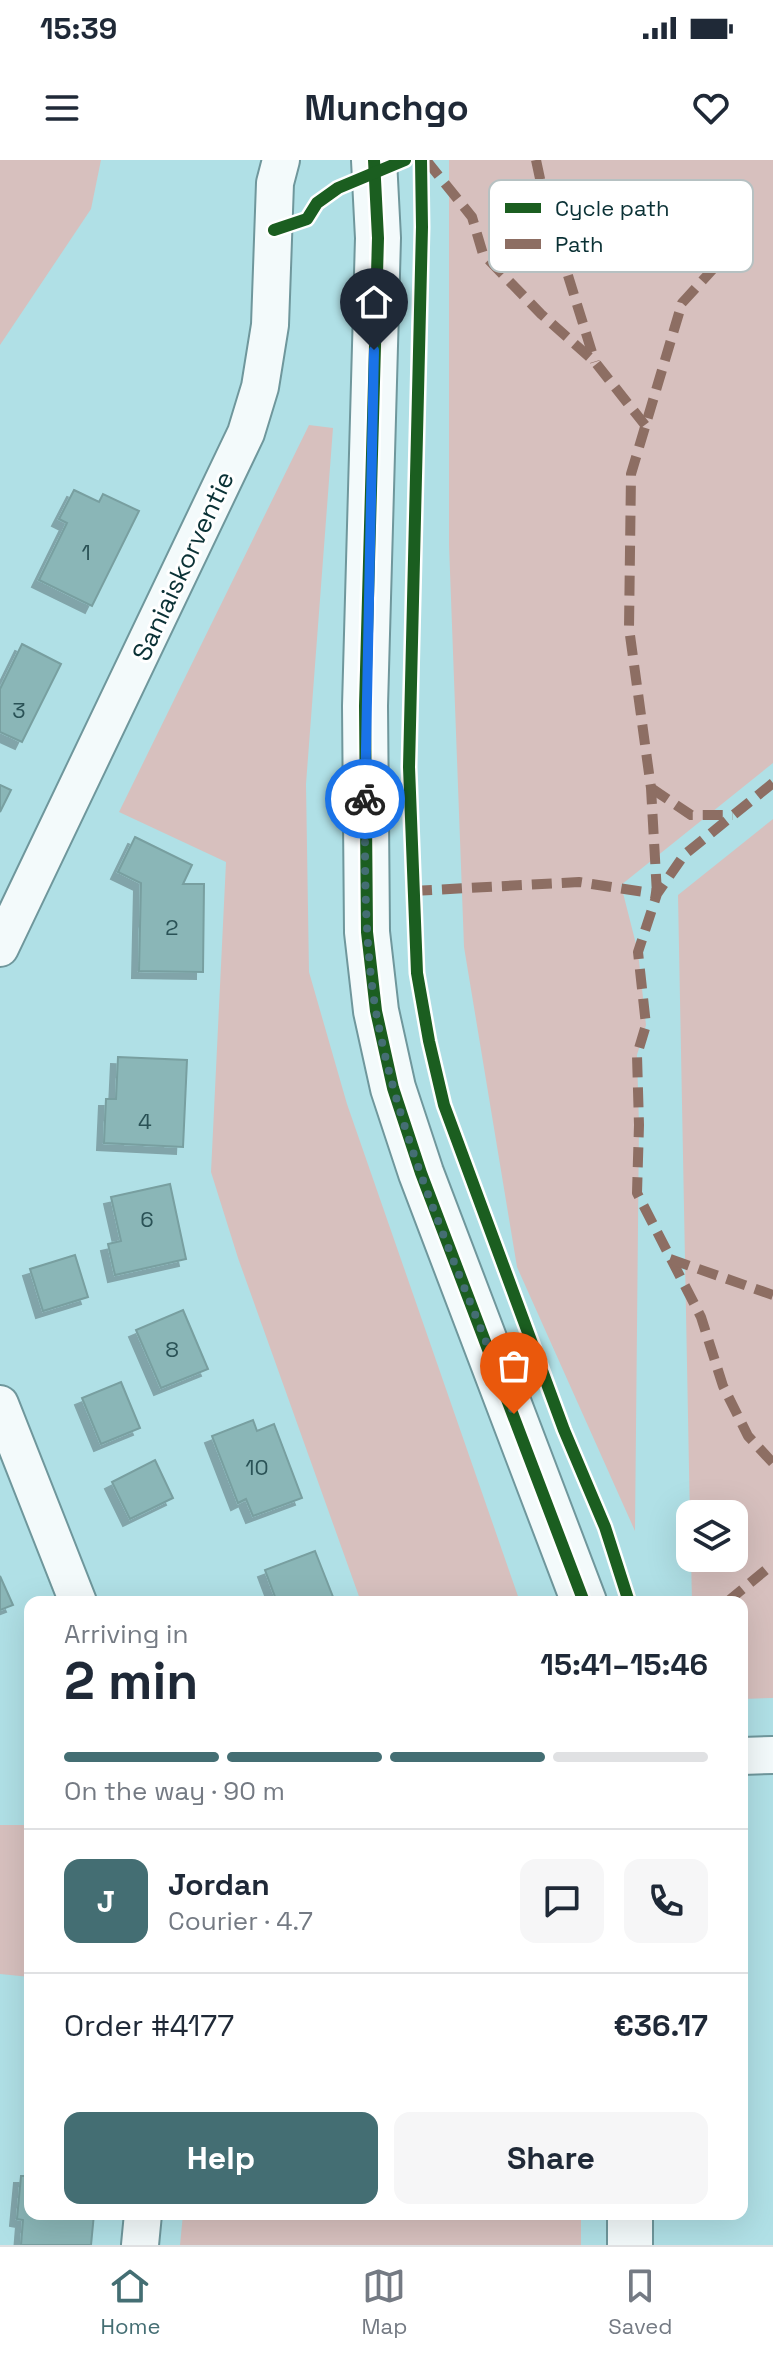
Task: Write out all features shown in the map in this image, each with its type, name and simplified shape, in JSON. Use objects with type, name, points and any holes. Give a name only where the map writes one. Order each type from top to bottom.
[{"type":"street","name":"Saniaiskorventie","points":[[0,948],[246,433],[260,387],[270,325],[275,183],[281,160]]},
{"type":"street","points":[[374,160],[378,238],[365,706],[365,863],[367,932],[376,1011],[393,1088],[421,1173],[582,1596]]},
{"type":"street","points":[[0,1404],[76,1596]]},
{"type":"street","points":[[748,1756],[773,1755]]},
{"type":"street","points":[[140,2245],[142,2220]]},
{"type":"street","points":[[630,2220],[630,2245]]},
{"type":"shaded area","points":[[0,160],[101,160],[91,209],[0,345]]},
{"type":"shaded area","points":[[449,160],[773,160],[773,763],[621,885],[638,952],[646,1025],[637,1055],[635,1531],[517,1267],[464,947],[449,545]]},
{"type":"shaded area","points":[[309,425],[333,428],[306,784],[309,972],[347,1104],[518,1596],[359,1596],[238,1258],[211,1172],[226,862],[119,812]]},
{"type":"shaded area","points":[[773,819],[773,1698],[748,1699],[748,1596],[692,1596],[691,1572],[748,1572],[748,1500],[690,1500],[678,895]]},
{"type":"shaded area","points":[[0,1825],[24,1825],[24,1976],[0,1974]]},
{"type":"shaded area","points":[[182,2220],[581,2220],[581,2245],[180,2245]]},
{"type":"building","points":[[74,490],[99,502],[103,494],[139,511],[92,606],[39,580],[67,523],[59,519]]},
{"type":"building","points":[[22,644],[61,664],[22,742],[0,732],[0,689]]},
{"type":"building","points":[[0,785],[11,790],[0,812]]},
{"type":"building","points":[[135,837],[192,865],[183,884],[204,884],[203,972],[139,971],[141,883],[118,872]]},
{"type":"building","points":[[118,1057],[187,1060],[183,1147],[104,1143],[106,1099],[116,1099]]},
{"type":"building","points":[[170,1184],[186,1259],[115,1275],[108,1244],[121,1241],[111,1197]]},
{"type":"building","points":[[75,1255],[88,1297],[43,1311],[30,1269]]},
{"type":"building","points":[[183,1310],[208,1369],[161,1388],[136,1330]]},
{"type":"building","points":[[121,1382],[140,1428],[101,1444],[82,1398]]},
{"type":"building","points":[[253,1420],[257,1431],[274,1424],[302,1498],[253,1516],[246,1499],[238,1503],[212,1436]]},
{"type":"building","points":[[155,1460],[173,1498],[130,1519],[112,1482]]},
{"type":"building","points":[[315,1551],[333,1596],[275,1596],[265,1570]]},
{"type":"building","points":[[0,1576],[13,1605],[0,1610]]},
{"type":"building","points":[[21,2176],[24,2176],[24,2220],[93,2220],[91,2245],[21,2245],[23,2220],[17,2219]]},
{"type":"marked path","points":[[426,160],[472,217],[483,254],[489,260]]},
{"type":"marked path","points":[[536,160],[540,180]]},
{"type":"marked path","points":[[500,272],[541,314],[595,362],[645,425]]},
{"type":"marked path","points":[[567,272],[595,362]]},
{"type":"marked path","points":[[657,894],[651,788],[629,628],[631,474],[682,303],[710,272]]},
{"type":"marked path","points":[[773,783],[684,855],[657,894],[638,952],[646,1025],[637,1055],[637,1193],[701,1317],[723,1386],[748,1436],[773,1463]]},
{"type":"marked path","points":[[651,788],[691,815],[733,815]]},
{"type":"marked path","points":[[412,891],[579,882],[657,894]]},
{"type":"marked path","points":[[670,1259],[773,1295]]},
{"type":"marked path","points":[[734,1596],[773,1564]]},
{"type":"cycle path","points":[[374,160],[378,238],[365,706],[367,932],[376,1011],[393,1088],[421,1173],[582,1596]]},
{"type":"cycle path","points":[[274,230],[307,219],[317,203],[338,188],[405,160]]},
{"type":"cycle path","points":[[421,160],[409,767],[417,973],[444,1105],[564,1430],[605,1527],[627,1596]]},
{"type":"way so far","points":[[365,799],[367,932],[376,1011],[393,1088],[421,1173],[514,1414]]},
{"type":"route","points":[[365,799],[374,350]]}]
